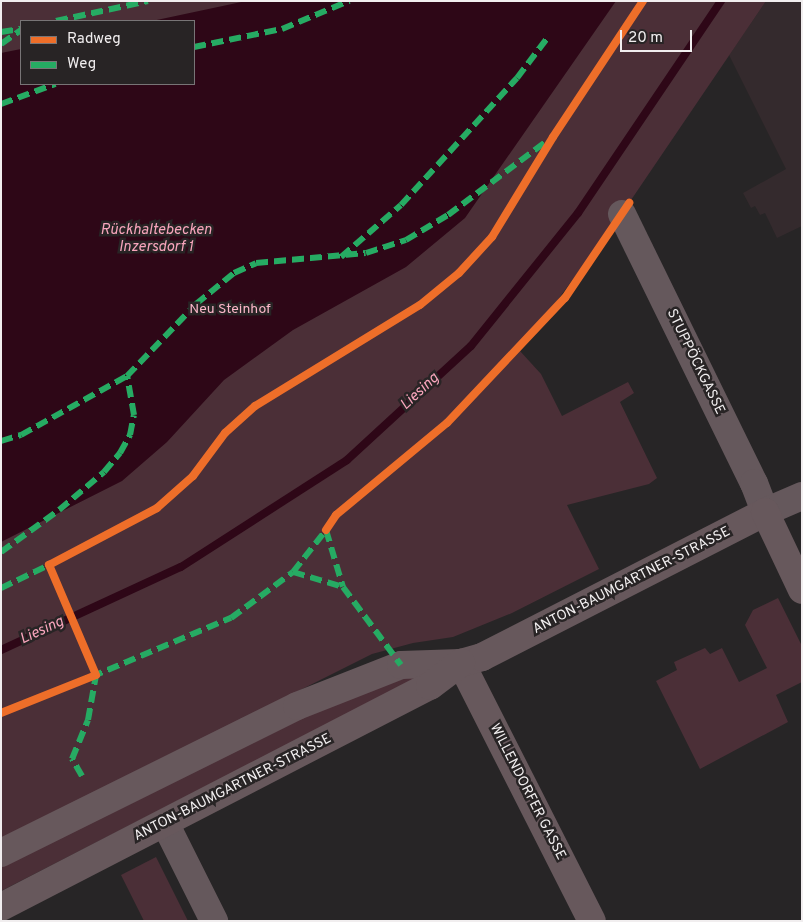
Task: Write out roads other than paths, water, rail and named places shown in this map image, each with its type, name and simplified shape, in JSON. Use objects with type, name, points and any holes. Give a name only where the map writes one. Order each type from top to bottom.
[{"type":"main road","points":[[765,512],[802,590]]},
{"type":"main road","name":"ANTON-BAUMGARTNER-STRASSE","points":[[1,853],[297,706],[401,665],[461,663],[482,656],[765,512]]},
{"type":"main road","name":"ANTON-BAUMGARTNER-STRASSE","points":[[1,907],[430,686],[461,663]]},
{"type":"main road","name":"WILLENDORFER GASSE","points":[[461,663],[592,921]]},
{"type":"street","name":"STUPPÖCKGASSE","points":[[622,214],[754,483],[765,512]]},
{"type":"street","name":"ANTON-BAUMGARTNER-STRASSE","points":[[765,512],[802,496]]},
{"type":"street","points":[[165,823],[214,921]]},
{"type":"water","name":"Rückhaltebecken Inzersdorf 1","points":[[246,1],[616,1],[465,218],[406,267],[293,330],[224,380],[167,442],[122,481],[1,542],[1,53],[20,49],[20,85],[195,85],[195,20],[157,20]]},
{"type":"waterway","name":"Liesing","points":[[1,650],[181,567],[347,460],[471,346],[578,213],[721,1]]},
{"type":"park label","name":"Neu Steinhof","points":[[230,310]]}]
